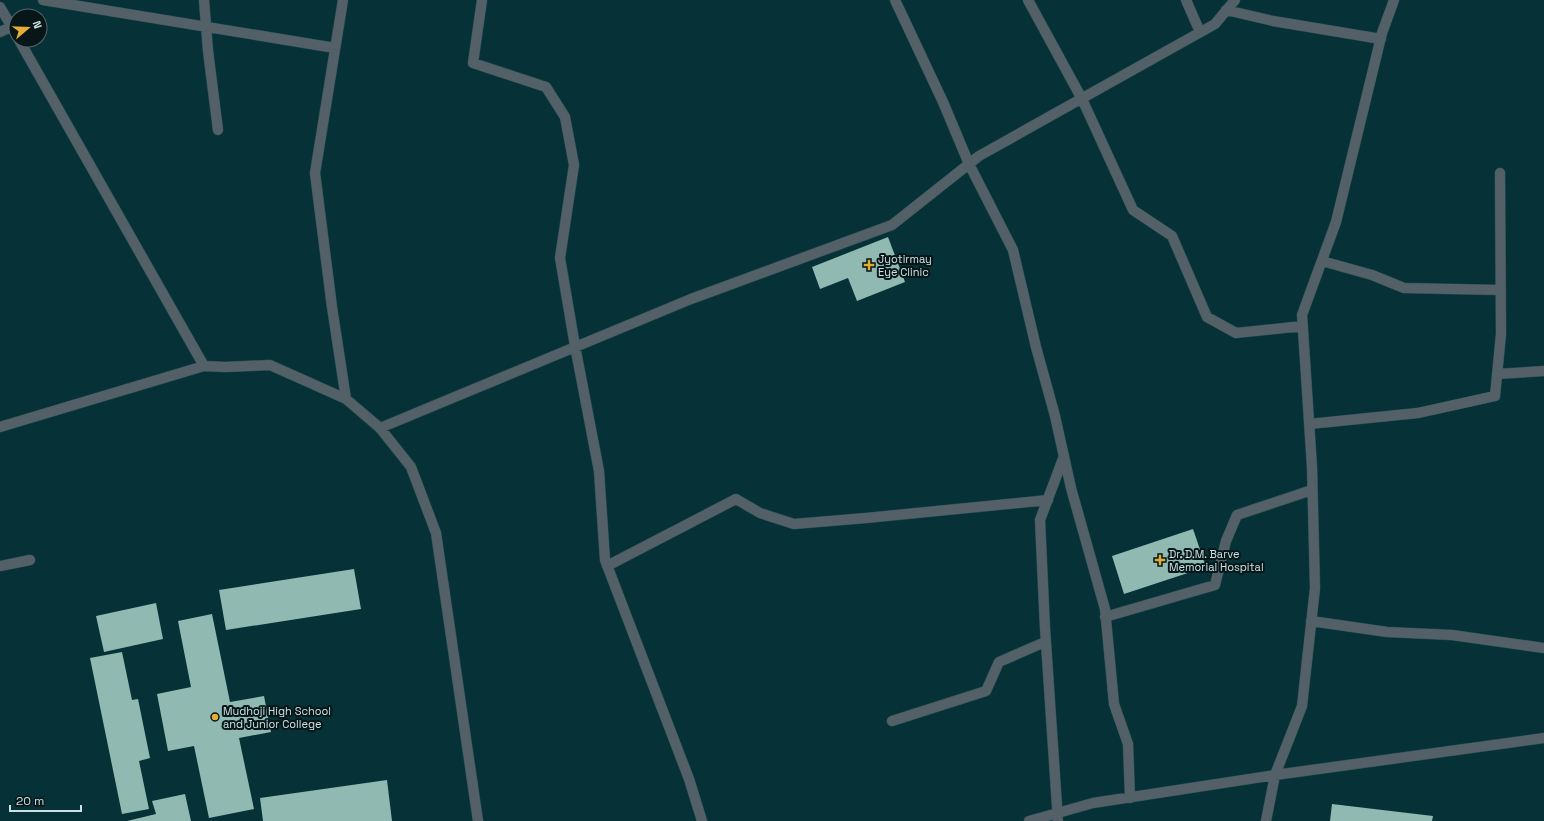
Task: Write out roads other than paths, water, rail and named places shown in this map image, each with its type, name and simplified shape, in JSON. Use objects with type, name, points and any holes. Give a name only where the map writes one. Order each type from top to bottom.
[{"type":"street","points":[[43,0],[335,48]]},
{"type":"street","points":[[204,0],[208,51],[218,130]]},
{"type":"street","points":[[343,0],[315,173],[332,307],[346,399]]},
{"type":"street","points":[[482,0],[473,63],[546,87],[565,117],[574,165],[560,258],[599,471],[605,560],[689,779],[702,821]]},
{"type":"street","points":[[895,0],[943,102],[969,164],[1013,250],[1036,347],[1055,416],[1071,488],[1105,609],[1114,704],[1128,744],[1130,798]]},
{"type":"street","points":[[1028,0],[1082,99],[1134,210],[1172,236],[1207,317],[1236,333],[1303,326]]},
{"type":"street","points":[[1186,0],[1200,32]]},
{"type":"street","points":[[380,428],[691,299],[892,225],[979,156],[1215,24],[1235,0]]},
{"type":"street","points":[[1266,821],[1275,775],[1302,706],[1315,588],[1309,424],[1302,315],[1336,222],[1380,39],[1394,0]]},
{"type":"street","points":[[0,7],[8,20]]},
{"type":"street","points":[[1226,10],[1272,21],[1380,39]]},
{"type":"street","points":[[24,48],[204,366]]},
{"type":"street","points":[[1309,424],[1418,413],[1495,396],[1501,334],[1500,173]]},
{"type":"street","points":[[1322,261],[1372,275],[1404,288],[1500,290]]},
{"type":"street","points":[[0,427],[204,366],[225,367],[270,365],[346,399],[380,428],[411,467],[436,533],[478,821]]},
{"type":"street","points":[[1497,374],[1544,371]]},
{"type":"street","points":[[1058,817],[1045,642],[1040,520],[1064,456]]},
{"type":"street","points":[[1105,617],[1215,585],[1226,541],[1237,515],[1312,490]]},
{"type":"street","points":[[608,566],[736,499],[760,513],[794,524],[1048,500]]},
{"type":"street","points":[[0,566],[30,560]]},
{"type":"street","points":[[1311,621],[1387,632],[1452,635],[1544,648]]},
{"type":"street","points":[[892,720],[986,690],[999,662],[1045,642]]},
{"type":"street","points":[[1029,821],[1058,817],[1093,803],[1275,775],[1544,738]]},
{"type":"place","name":"Jyotirmay Eye Clinic","points":[[869,265]]},
{"type":"place","name":"Dr. D.M. Barve Memorial Hospital","points":[[1160,560]]},
{"type":"place","name":"Mudhoji High School and Junior College","points":[[215,717]]}]
